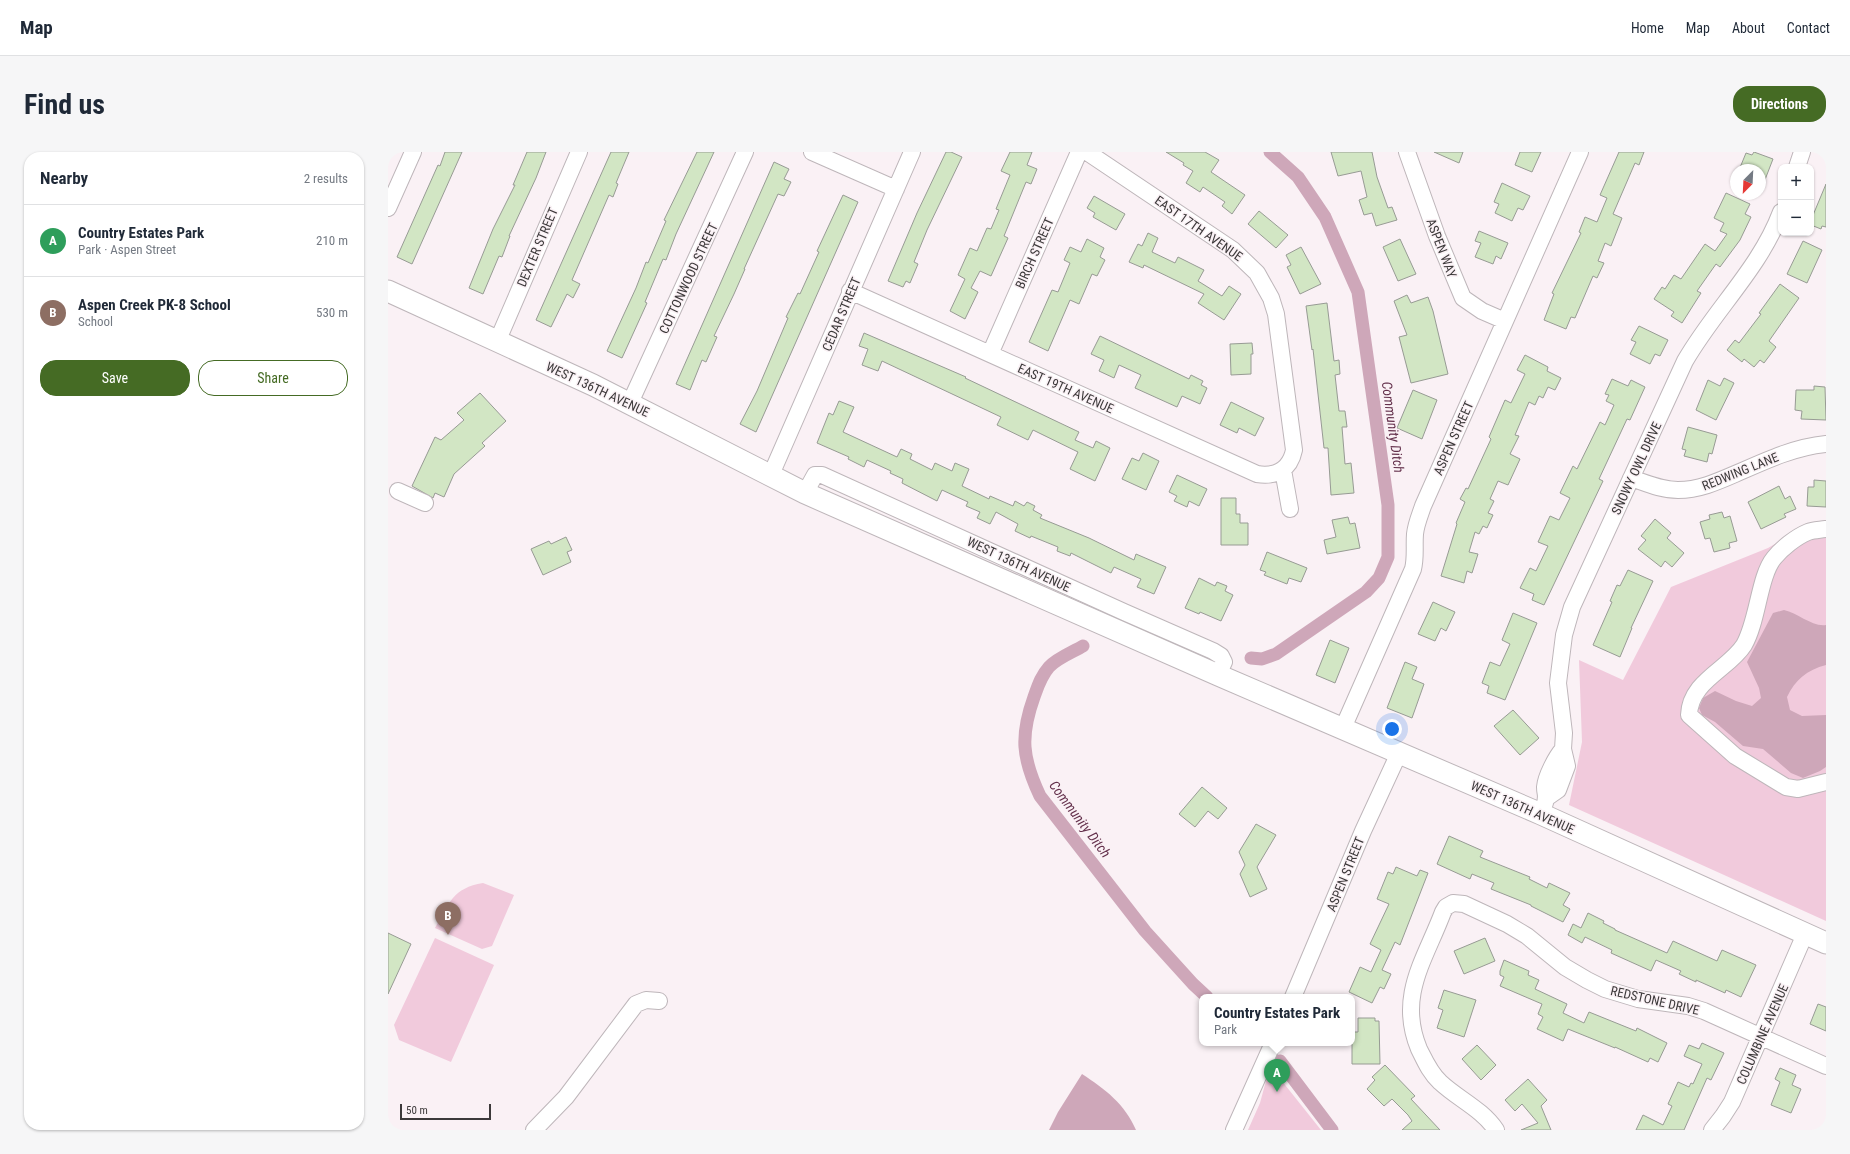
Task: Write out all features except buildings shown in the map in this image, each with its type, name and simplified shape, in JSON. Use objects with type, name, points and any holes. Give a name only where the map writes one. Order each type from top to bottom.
[{"type":"main road","name":"WEST 136TH AVENUE","points":[[388,291],[630,403],[770,477],[805,493],[1218,676],[1399,752],[1544,806],[1826,943]]},
{"type":"street","points":[[388,208],[413,152]]},
{"type":"street","name":"DEXTER STREET","points":[[497,342],[579,152]]},
{"type":"street","name":"COTTONWOOD STREET","points":[[630,403],[745,152]]},
{"type":"street","points":[[812,152],[896,189]]},
{"type":"street","name":"CEDAR STREET","points":[[770,477],[912,152]]},
{"type":"street","name":"BIRCH STREET","points":[[990,354],[1079,152]]},
{"type":"street","name":"EAST 17TH AVENUE","points":[[1087,152],[1233,250],[1247,262],[1264,285],[1276,314],[1294,450],[1293,458],[1283,470]]},
{"type":"street","name":"ASPEN WAY","points":[[1407,152],[1437,236],[1463,298],[1482,311],[1505,321]]},
{"type":"street","name":"ASPEN STREET","points":[[1343,728],[1413,569],[1415,561],[1415,530],[1423,506],[1580,152]]},
{"type":"street","points":[[1798,164],[1802,152]]},
{"type":"street","name":"SNOWY OWL DRIVE","points":[[1544,806],[1558,790],[1566,766],[1563,749],[1564,733],[1554,682],[1564,635],[1572,608],[1685,361],[1695,344],[1754,265],[1768,243],[1778,219]]},
{"type":"street","name":"EAST 19TH AVENUE","points":[[850,291],[1257,474],[1267,476],[1275,475],[1283,470]]},
{"type":"street","name":"REDWING LANE","points":[[1631,478],[1652,486],[1667,489],[1695,488],[1720,481],[1791,450],[1826,444]]},
{"type":"street","points":[[1283,470],[1290,510]]},
{"type":"street","points":[[398,491],[425,503]]},
{"type":"street","points":[[1826,529],[1808,532],[1788,545],[1773,559],[1764,578],[1756,614],[1743,645],[1708,677],[1689,706],[1689,715],[1735,756],[1786,787],[1798,789],[1826,782]]},
{"type":"street","name":"ASPEN STREET","points":[[1294,994],[1362,831],[1399,752]]},
{"type":"street","name":"REDSTONE DRIVE","points":[[1496,1130],[1480,1113],[1454,1095],[1439,1081],[1425,1061],[1414,1032],[1411,1010],[1414,983],[1443,912],[1450,904],[1464,904],[1507,924],[1527,936],[1565,967],[1605,989],[1638,999],[1688,1006],[1761,1036],[1826,1066]]},
{"type":"street","name":"COLUMBINE AVENUE","points":[[1712,1130],[1732,1102],[1805,934]]},
{"type":"street","points":[[534,1130],[566,1097],[636,1004],[646,1000],[659,1001]]},
{"type":"street","points":[[1234,1130],[1272,1046]]},
{"type":"shaded area","points":[[1826,523],[1826,921],[1569,805],[1582,742],[1579,660],[1623,680],[1671,587],[1768,548],[1807,525]]},
{"type":"shaded area","points":[[1784,610],[1810,622],[1826,625],[1826,665],[1802,676],[1787,697],[1790,710],[1802,716],[1826,715],[1826,767],[1803,778],[1791,773],[1763,749],[1743,746],[1715,722],[1702,715],[1699,708],[1703,698],[1715,691],[1736,701],[1752,706],[1761,698],[1759,688],[1747,662],[1773,613]]},
{"type":"shaded area","points":[[483,883],[514,895],[492,946],[482,949],[435,928],[448,904],[458,893],[473,885]]},
{"type":"shaded area","points":[[435,938],[494,965],[451,1062],[399,1040],[394,1025]]},
{"type":"shaded area","points":[[1270,1066],[1321,1130],[1248,1130],[1260,1103]]},
{"type":"shaded area","points":[[1082,1074],[1099,1085],[1114,1098],[1126,1112],[1136,1130],[1049,1130],[1058,1112]]},
{"type":"waterway","name":"Community Ditch","points":[[1251,658],[1262,659],[1276,654],[1366,592],[1379,578],[1388,557],[1388,505],[1358,292],[1325,217],[1298,177],[1270,152]]},
{"type":"waterway","name":"Community Ditch","points":[[1083,646],[1061,658],[1046,670],[1034,697],[1026,724],[1025,735],[1026,758],[1034,782],[1040,796],[1145,931],[1204,994]]},
{"type":"waterway","name":"Community Ditch","points":[[1280,1061],[1332,1130]]},
{"type":"place","name":"Aspen Creek PK-8 School","points":[[448,935]]},
{"type":"place","name":"Country Estates Park","points":[[1277,1092]]}]
